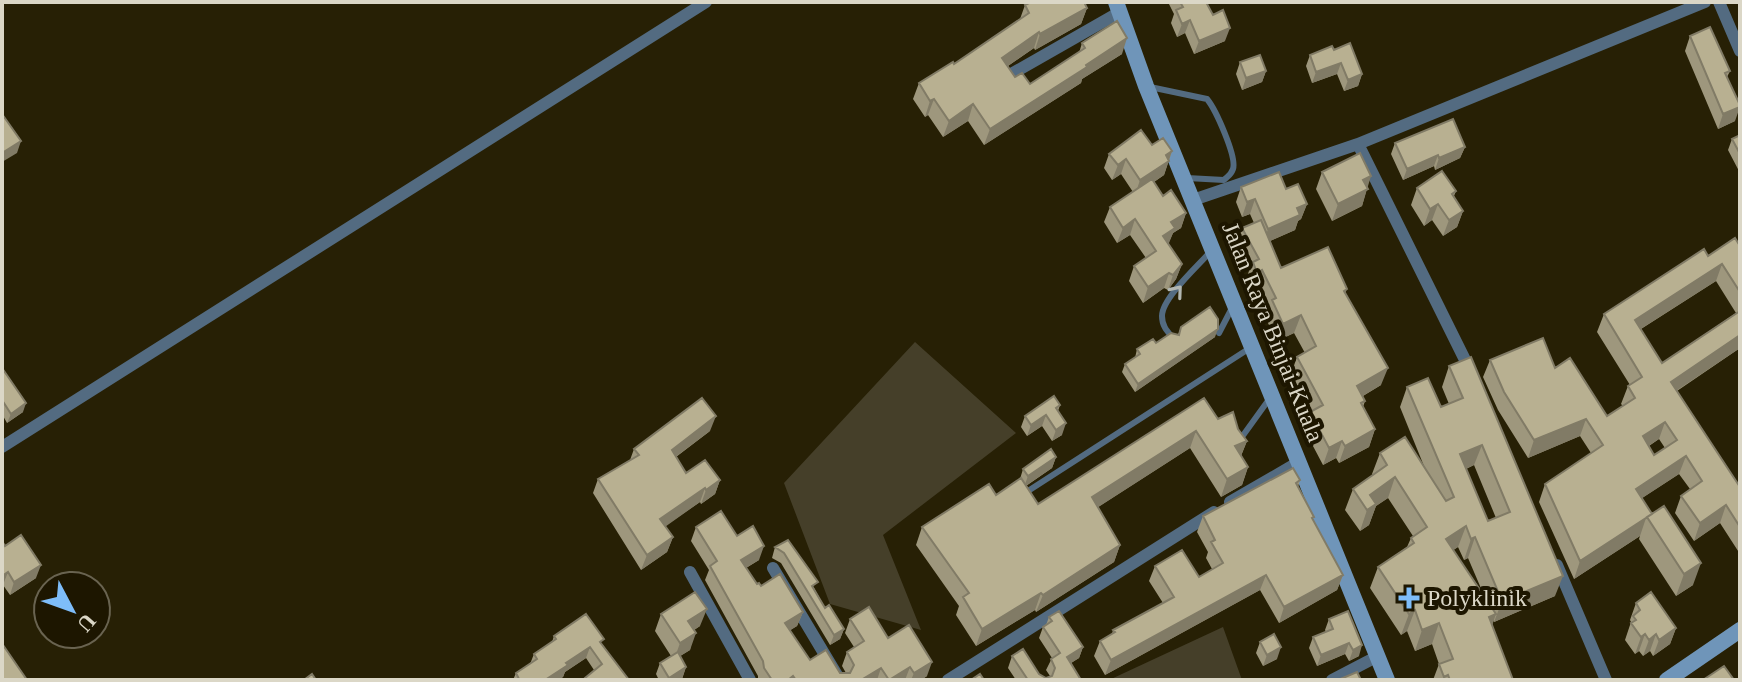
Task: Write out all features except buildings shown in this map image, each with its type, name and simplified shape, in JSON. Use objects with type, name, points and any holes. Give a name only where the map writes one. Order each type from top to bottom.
[{"type":"main road","name":"Jalan Raya Binjai-Kuala","points":[[1118,7],[1146,86],[1387,680]]},
{"type":"main road","points":[[1667,680],[1740,630]]},
{"type":"street","points":[[3,443],[706,2]]},
{"type":"street","points":[[1193,200],[1358,144],[1705,2]]},
{"type":"street","points":[[1719,2],[1740,51]]},
{"type":"street","points":[[1013,73],[1118,7]]},
{"type":"street","points":[[1358,144],[1451,327],[1476,384]]},
{"type":"street","points":[[948,680],[1019,642],[1170,537],[1299,462]]},
{"type":"street","points":[[1553,557],[1606,680]]},
{"type":"street","points":[[773,568],[840,680]]},
{"type":"street","points":[[690,572],[750,680]]},
{"type":"street","points":[[1332,680],[1378,656]]},
{"type":"lane","points":[[1146,86],[1207,99],[1224,133],[1233,161],[1229,175],[1224,180],[1184,178]]},
{"type":"lane","points":[[1173,338],[1163,327],[1162,312],[1169,299],[1213,249]]},
{"type":"lane","points":[[1219,333],[1235,302]]},
{"type":"lane","points":[[1028,491],[1253,346]]},
{"type":"lane","points":[[1237,444],[1272,395]]},
{"type":"shaded area","points":[[915,342],[1016,433],[883,535],[921,630],[830,604],[784,483]]},
{"type":"shaded area","points":[[1223,627],[1242,680],[1109,680]]},
{"type":"place","name":"Polyklinik","points":[[1409,598]]}]
